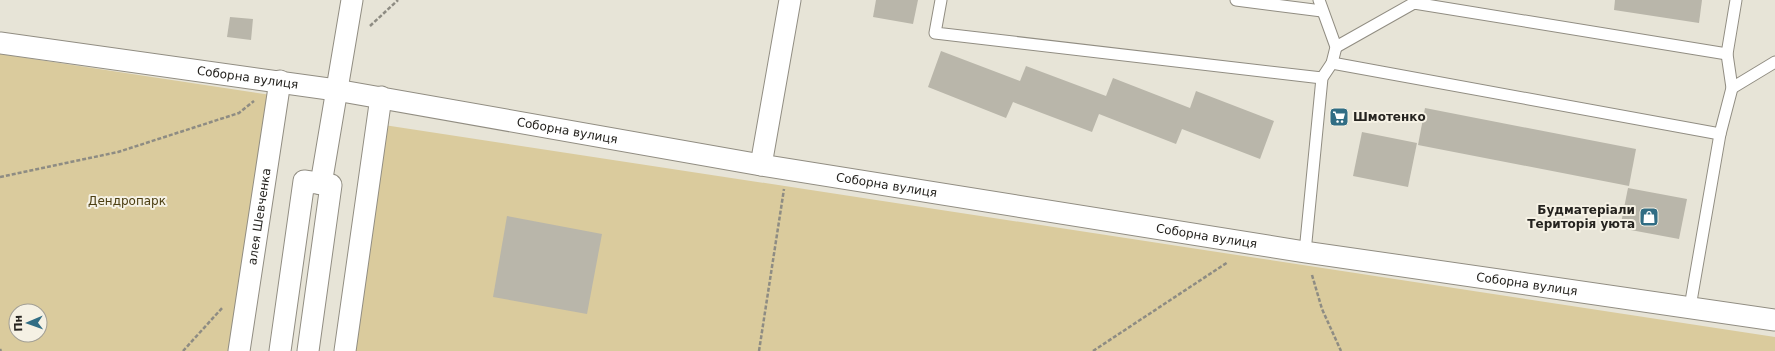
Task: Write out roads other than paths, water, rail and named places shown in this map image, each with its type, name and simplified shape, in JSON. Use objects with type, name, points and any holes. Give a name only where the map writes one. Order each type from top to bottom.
[{"type":"street","points":[[321,184],[352,0]]},
{"type":"street","points":[[762,165],[790,0]]},
{"type":"street","name":"Соборна вулиця","points":[[0,43],[280,81],[381,97],[762,165],[1305,252],[1690,306],[1775,320]]},
{"type":"street","name":"алея Шевченка","points":[[240,351],[280,81]]},
{"type":"street","points":[[345,351],[381,97]]},
{"type":"street","points":[[280,351],[304,181],[331,185],[308,351]]},
{"type":"lane","points":[[941,0],[935,33],[1322,78]]},
{"type":"lane","points":[[1236,0],[1321,5],[1336,47],[1332,63],[1322,78],[1305,252]]},
{"type":"lane","points":[[1690,306],[1720,134],[1732,88],[1727,54],[1736,0]]},
{"type":"lane","points":[[1336,47],[1415,2],[1727,54]]},
{"type":"lane","points":[[1732,88],[1775,62]]},
{"type":"lane","points":[[1332,63],[1720,134]]},
{"type":"place","name":"Шмотенко","points":[[1339,117]]},
{"type":"place","name":"Будматеріали Територія уюта","points":[[1649,217]]},
{"type":"park label","name":"Дендропарк","points":[[127,201]]}]
